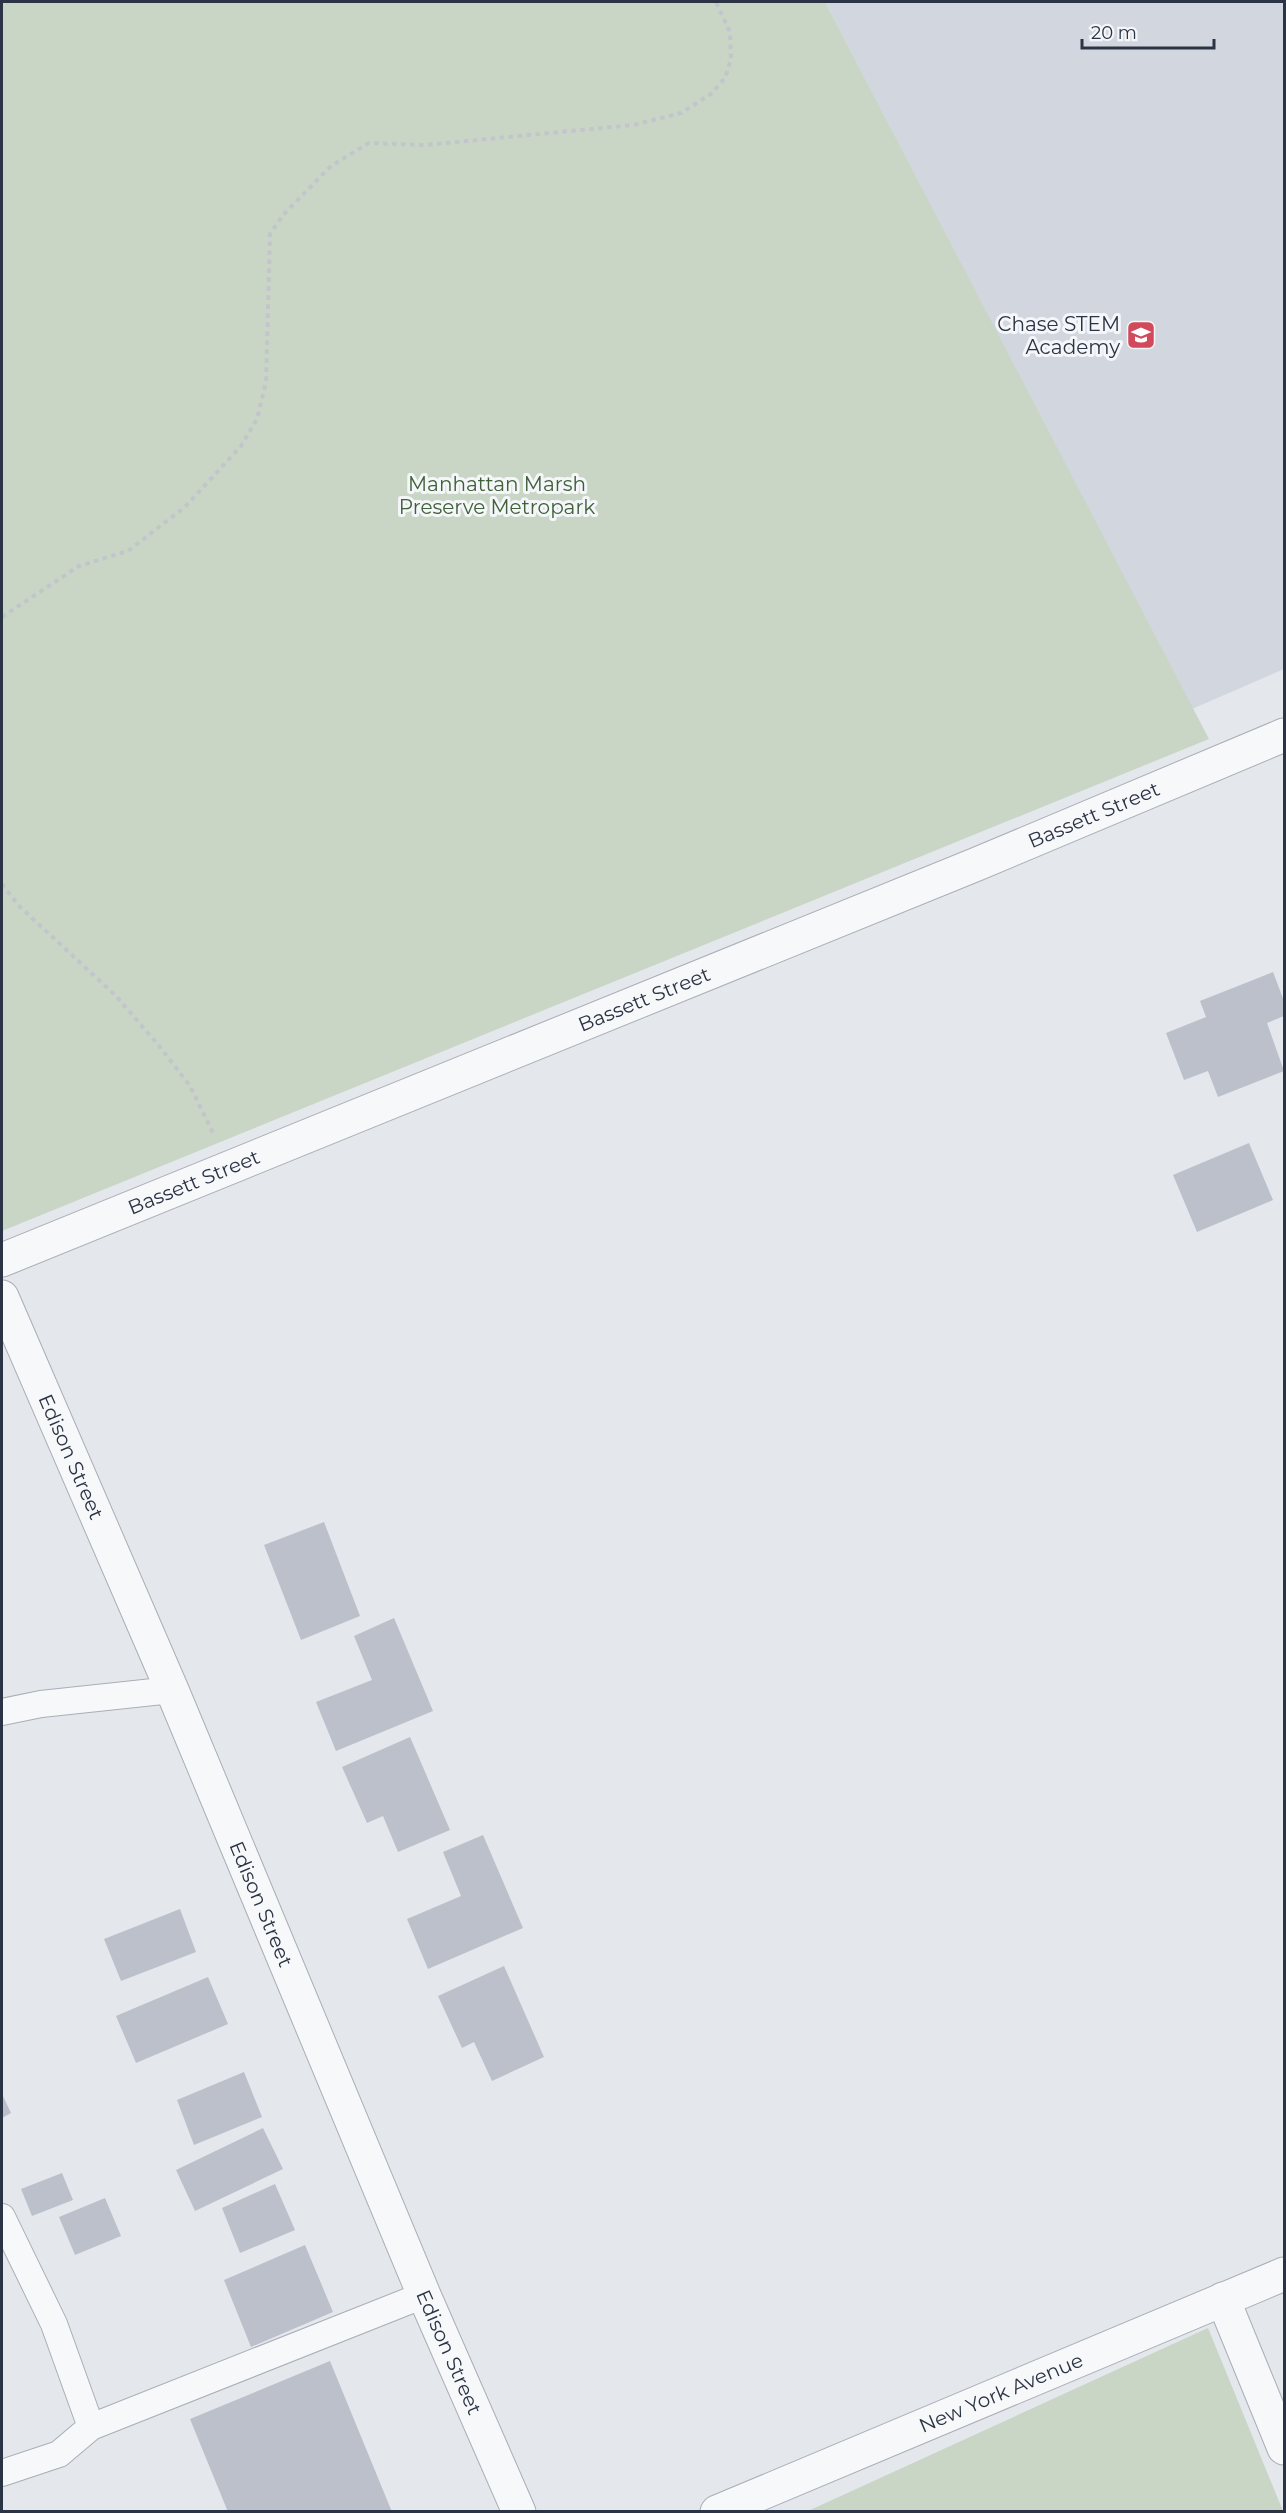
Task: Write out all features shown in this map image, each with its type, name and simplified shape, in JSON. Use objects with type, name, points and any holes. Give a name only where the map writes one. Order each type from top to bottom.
[{"type":"street","name":"Bassett Street","points":[[2,1260],[977,864],[1284,735]]},
{"type":"street","name":"Edison Street","points":[[2,1297],[172,1690],[424,2295],[519,2511]]},
{"type":"street","name":"New York Avenue","points":[[717,2511],[1284,2274]]},
{"type":"street","points":[[1223,2299],[1284,2448]]},
{"type":"lane","points":[[2,1712],[40,1704],[172,1690]]},
{"type":"lane","points":[[2,2217],[54,2324],[91,2427]]},
{"type":"lane","points":[[2,2473],[59,2454],[91,2427],[424,2295]]},
{"type":"path","points":[[2,617],[79,566],[128,550],[185,507],[241,446],[257,419],[266,382],[270,234],[283,215],[331,166],[369,143],[425,145],[633,125],[681,113],[711,94],[725,78],[731,59],[730,33],[716,2]]},
{"type":"path","points":[[2,884],[18,905],[116,996],[160,1047],[190,1086],[230,1168]]},
{"type":"shaded area","name":"Chase STEM Academy","points":[[825,2],[1284,2],[1284,669],[1192,709]]},
{"type":"green space","name":"Manhattan Marsh Preserve Metropark","points":[[2,2],[825,2],[1209,739],[2,1231]]},
{"type":"green space","points":[[1208,2328],[1283,2511],[808,2511]]},
{"type":"building","points":[[1273,972],[1284,1001],[1284,1016],[1267,1023],[1284,1071],[1218,1097],[1208,1071],[1184,1080],[1166,1033],[1206,1017],[1200,1001]]},
{"type":"building","points":[[1249,1143],[1273,1200],[1197,1232],[1173,1175]]},
{"type":"building","points":[[324,1522],[360,1616],[301,1640],[264,1545]]},
{"type":"building","points":[[394,1618],[433,1711],[336,1751],[316,1702],[372,1680],[354,1636]]},
{"type":"building","points":[[410,1737],[450,1830],[398,1852],[383,1816],[367,1823],[342,1767]]},
{"type":"building","points":[[483,1835],[523,1928],[428,1969],[407,1919],[461,1896],[443,1852]]},
{"type":"building","points":[[180,1909],[196,1952],[121,1981],[104,1939]]},
{"type":"building","points":[[504,1966],[544,2057],[492,2081],[474,2042],[462,2048],[438,1996]]},
{"type":"building","points":[[208,1977],[228,2024],[136,2063],[116,2016]]},
{"type":"building","points":[[244,2072],[262,2117],[194,2145],[177,2100]]},
{"type":"building","points":[[2,2094],[11,2113],[2,2118]]},
{"type":"building","points":[[263,2128],[283,2169],[195,2211],[176,2170]]},
{"type":"building","points":[[62,2173],[73,2200],[32,2216],[21,2189]]},
{"type":"building","points":[[275,2184],[295,2230],[240,2253],[222,2208]]},
{"type":"building","points":[[105,2198],[121,2236],[75,2255],[59,2217]]},
{"type":"building","points":[[305,2245],[333,2312],[251,2347],[224,2280]]},
{"type":"building","points":[[330,2361],[392,2512],[228,2512],[190,2419]]},
{"type":"place","name":"Chase STEM Academy","points":[[1141,335]]}]
